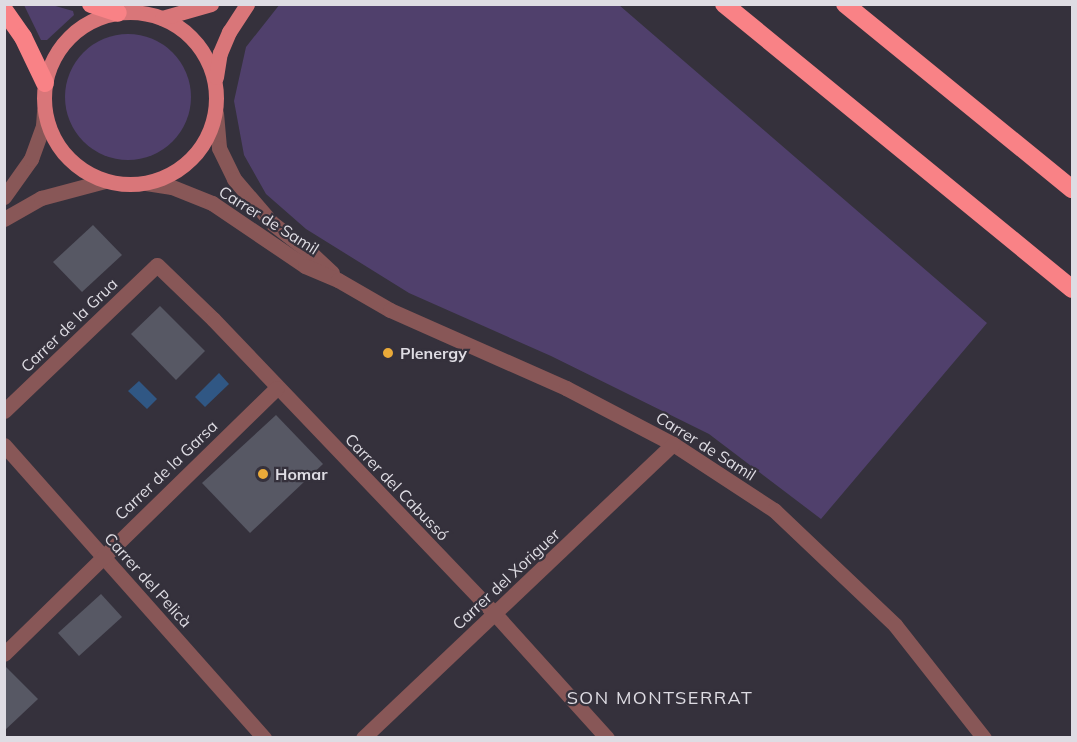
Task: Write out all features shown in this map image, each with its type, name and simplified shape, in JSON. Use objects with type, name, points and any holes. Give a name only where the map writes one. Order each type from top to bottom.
[{"type":"highway","points":[[91,4],[118,13]]},
{"type":"highway","points":[[724,4],[1072,289]]},
{"type":"highway","points":[[845,4],[1072,189]]},
{"type":"highway","points":[[4,10],[23,37],[45,83]]},
{"type":"main road","points":[[162,18],[211,4]]},
{"type":"main road","points":[[216,83],[212,68],[198,44],[177,24],[133,11],[118,13],[92,20],[70,36],[54,58],[45,83],[44,110],[53,138],[69,159],[105,181],[146,183],[175,172],[197,153],[206,141],[216,113],[216,83],[220,53],[229,32],[247,4]]},
{"type":"street","points":[[4,197],[31,159],[43,126],[44,110]]},
{"type":"street","name":"Carrer de Samil","points":[[216,113],[219,148],[234,179],[264,215],[313,255],[338,280]]},
{"type":"street","points":[[4,219],[41,198],[105,181]]},
{"type":"street","name":"Carrer de Samil","points":[[146,183],[172,187],[212,203],[305,266],[338,280],[390,310],[566,388],[673,444],[774,510],[895,625],[984,738]]},
{"type":"street","name":"Carrer del Cabussó","points":[[158,265],[213,319],[495,614],[607,738]]},
{"type":"street","name":"Carrer de la Grua","points":[[4,411],[158,265]]},
{"type":"street","name":"Carrer de la Garsa","points":[[4,654],[277,388]]},
{"type":"street","name":"Carrer del Xoriguer","points":[[363,738],[673,444]]},
{"type":"street","name":"Carrer del Pelicà","points":[[4,446],[264,738]]},
{"type":"shaded area","points":[[280,4],[619,5],[987,323],[821,519],[709,434],[551,356],[409,293],[306,229],[266,194],[244,155],[234,101],[246,47]]},
{"type":"shaded area","points":[[24,5],[52,5],[73,11],[74,15],[47,40],[41,40]]},
{"type":"shaded area","points":[[128,34],[152,39],[172,53],[186,73],[191,97],[186,121],[172,141],[152,155],[128,160],[104,155],[84,141],[70,121],[65,97],[70,73],[84,53],[104,39]]},
{"type":"water","points":[[219,373],[229,384],[205,407],[195,397]]},
{"type":"water","points":[[139,381],[157,399],[147,409],[128,391]]},
{"type":"building","points":[[93,225],[122,255],[82,292],[53,262]]},
{"type":"building","points":[[160,306],[205,351],[176,380],[131,334]]},
{"type":"building","name":"Homar","points":[[276,415],[323,464],[250,533],[202,483]]},
{"type":"building","points":[[101,594],[122,617],[79,656],[58,633]]},
{"type":"building","points":[[4,665],[38,699],[4,731]]},
{"type":"place","name":"Plenergy","points":[[388,353]]},
{"type":"place","name":"Homar","points":[[263,474]]},
{"type":"district","name":"SON MONTSERRAT","points":[[660,698]]}]
